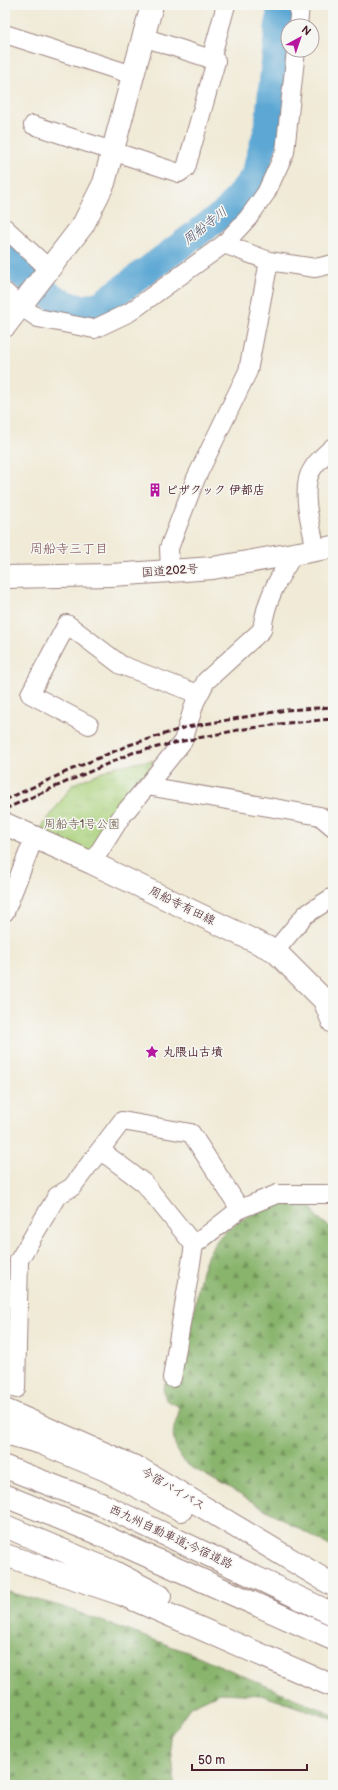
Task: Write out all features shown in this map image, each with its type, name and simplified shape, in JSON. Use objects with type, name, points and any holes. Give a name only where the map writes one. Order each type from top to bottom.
[{"type":"main road","points":[[5,326],[13,299],[49,269],[83,225],[104,183],[152,5]]},
{"type":"main road","name":"国道202号","points":[[5,577],[112,576],[170,572],[213,568],[325,549]]},
{"type":"main road","name":"周船寺有田線","points":[[5,824],[92,863],[275,951],[324,1000],[333,1022]]},
{"type":"main road","name":"今宿バイパス","points":[[5,1410],[140,1469],[333,1585]]},
{"type":"main road","points":[[5,1434],[41,1443],[106,1470],[174,1506],[294,1579],[333,1592]]},
{"type":"main road","name":"西九州自動車道;今宿道路","points":[[5,1467],[103,1505],[333,1614]]},
{"type":"main road","points":[[5,1496],[92,1531],[333,1639]]},
{"type":"main road","points":[[5,1526],[114,1572],[311,1676]]},
{"type":"main road","points":[[5,1555],[121,1594],[333,1686]]},
{"type":"street","points":[[211,59],[226,5]]},
{"type":"street","points":[[299,18],[300,5]]},
{"type":"street","points":[[5,34],[133,74]]},
{"type":"street","points":[[33,125],[113,150],[179,173],[186,168],[216,61],[143,37]]},
{"type":"street","points":[[13,299],[38,318],[94,329],[130,312],[224,244],[248,218],[266,193],[285,152],[295,58]]},
{"type":"street","points":[[5,228],[49,269]]},
{"type":"street","points":[[224,244],[269,261],[315,268],[333,264]]},
{"type":"street","points":[[170,572],[169,548],[196,478],[248,371],[269,261]]},
{"type":"street","points":[[325,549],[307,500],[308,478],[321,457],[333,447]]},
{"type":"street","points":[[92,863],[121,817],[183,741],[198,694],[206,681],[262,630],[265,610],[276,582],[293,555]]},
{"type":"street","points":[[88,725],[30,694],[67,624],[121,665],[198,694]]},
{"type":"street","points":[[147,786],[320,816],[333,827]]},
{"type":"street","points":[[5,912],[34,838]]},
{"type":"street","points":[[275,951],[305,915],[333,897]]},
{"type":"street","points":[[16,1389],[19,1260],[57,1196],[72,1187],[122,1121],[191,1133],[240,1209]]},
{"type":"street","points":[[100,1150],[144,1183],[194,1245]]},
{"type":"street","points":[[172,1378],[194,1245],[240,1209],[277,1194],[333,1194]]},
{"type":"green space","name":"周船寺1号公園","points":[[154,760],[106,844],[92,863],[34,838],[73,784],[116,766]]},
{"type":"green space","points":[[293,1202],[304,1204],[313,1209],[317,1218],[333,1229],[333,1548],[186,1464],[175,1446],[173,1436],[179,1409],[178,1406],[166,1400],[163,1388],[183,1353],[191,1328],[202,1271],[208,1254],[218,1239],[232,1226],[253,1214],[272,1206]]},
{"type":"green space","points":[[5,1591],[63,1607],[198,1656],[333,1715],[333,1719],[261,1695],[220,1693],[190,1707],[170,1736],[175,1785],[5,1785]]},
{"type":"waterway","name":"周船寺川","points":[[5,257],[30,281],[52,297],[74,307],[88,308],[102,304],[227,211],[254,177],[268,129],[281,5]]},
{"type":"railway","points":[[5,800],[129,745],[187,727],[286,710],[333,707]]},
{"type":"railway","points":[[5,809],[132,753],[238,730],[287,723],[333,719]]},
{"type":"place","name":"ピザクック 伊都店","points":[[155,490]]},
{"type":"place","name":"丸隈山古墳","points":[[152,1052]]},
{"type":"district","name":"周船寺三丁目","points":[[69,549]]}]
